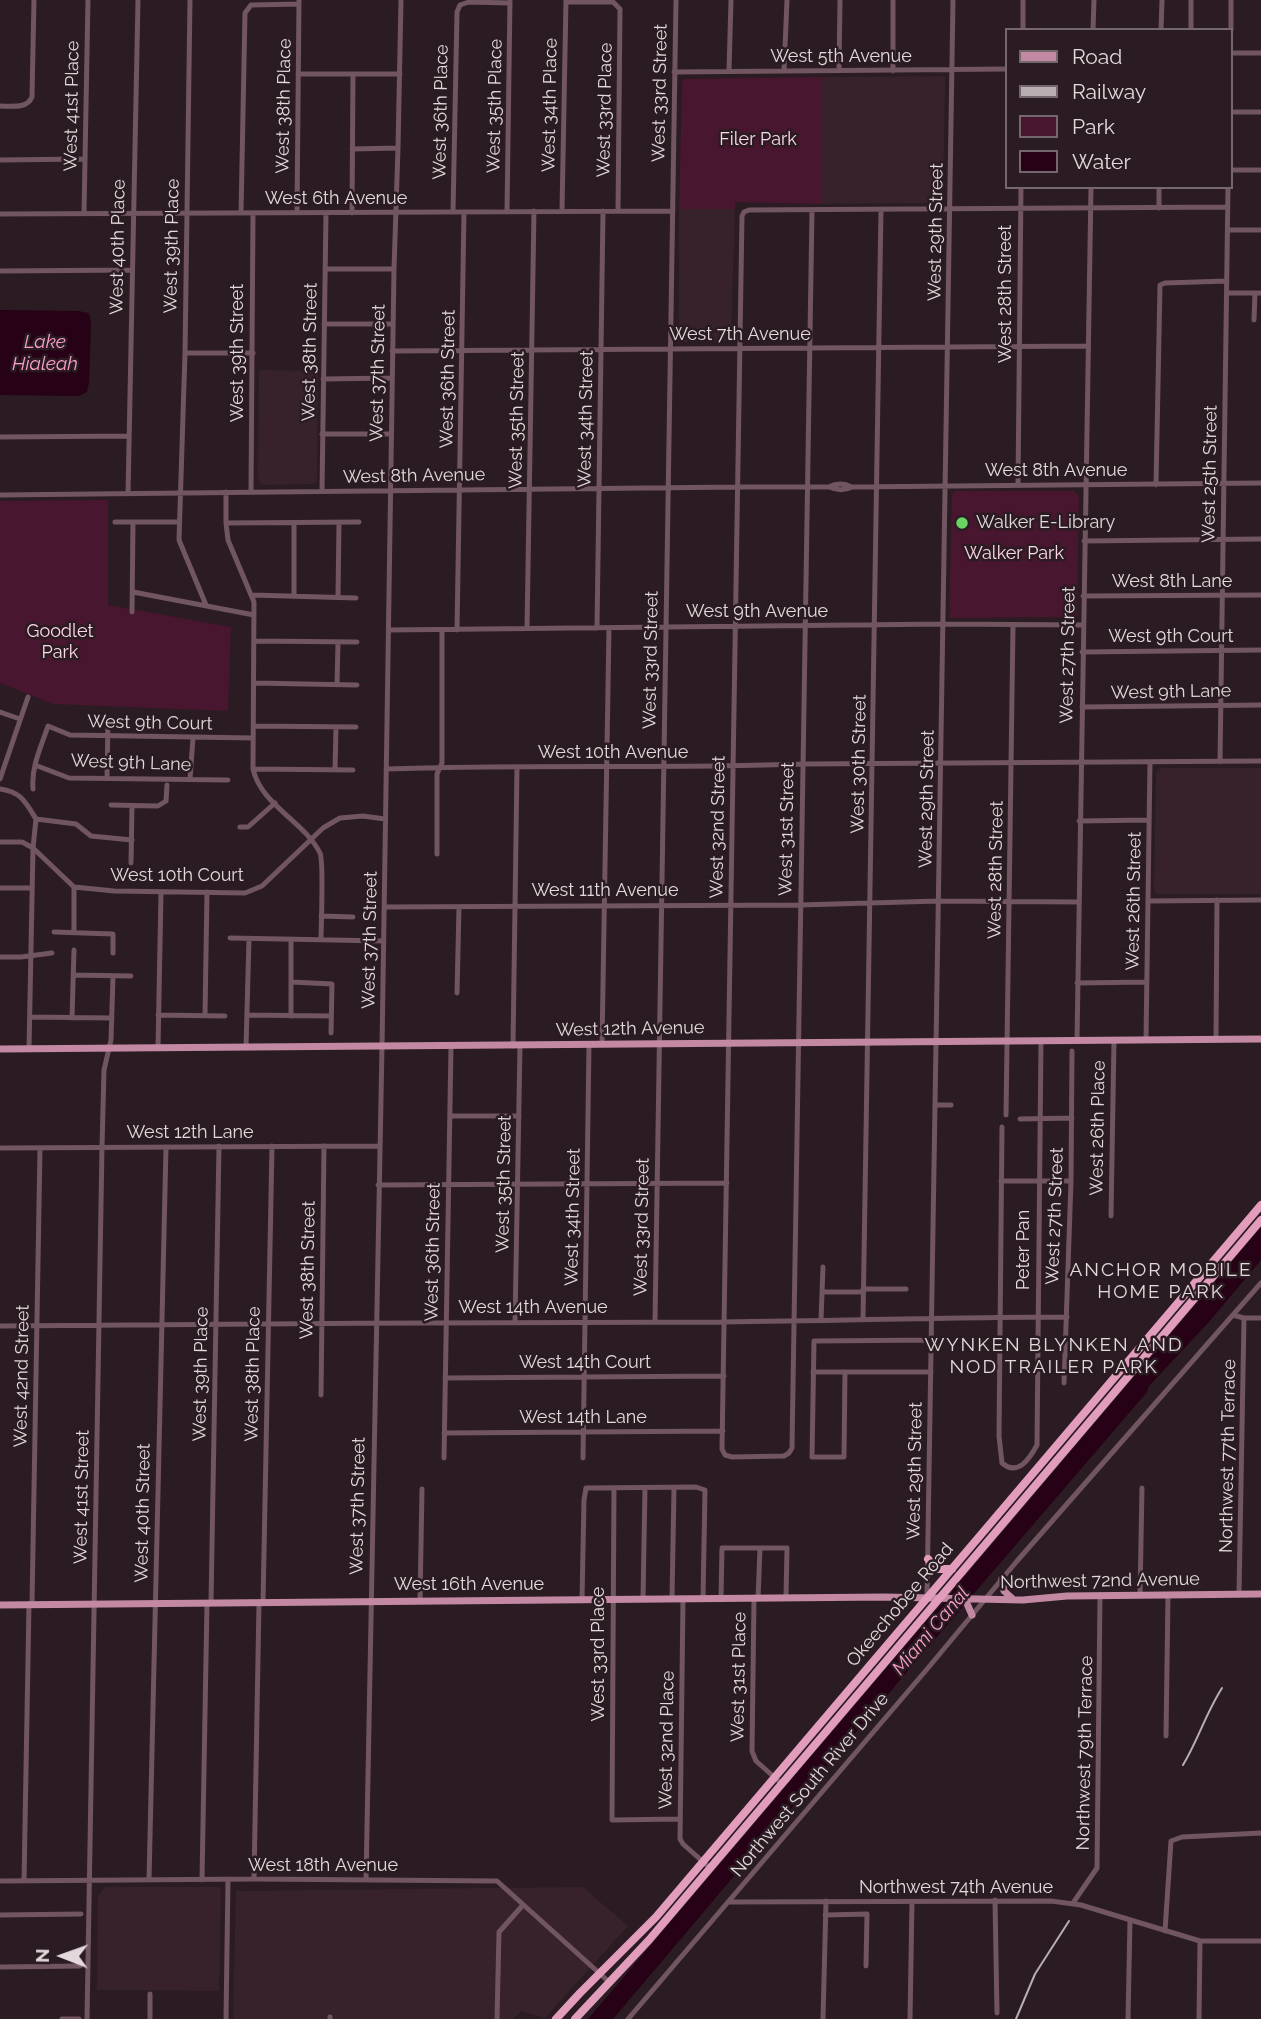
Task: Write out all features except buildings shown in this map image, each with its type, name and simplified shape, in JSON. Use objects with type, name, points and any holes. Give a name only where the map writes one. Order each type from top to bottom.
[{"type":"highway","name":"Okeechobee Road","points":[[575,2019],[649,1940],[707,1865],[927,1598],[1261,1205]]},
{"type":"highway","name":"Okeechobee Road","points":[[778,1781],[942,1599],[1261,1220]]},
{"type":"highway","points":[[928,1559],[937,1569],[952,1569]]},
{"type":"highway","name":"Okeechobee Road","points":[[556,2019],[707,1865]]},
{"type":"main road","name":"West 12th Avenue","points":[[0,1049],[1261,1039]]},
{"type":"main road","points":[[1002,1579],[1004,1591],[1015,1600]]},
{"type":"main road","name":"Northwest 72nd Avenue","points":[[942,1599],[1015,1600],[1100,1595],[1261,1594]]},
{"type":"main road","name":"West 16th Avenue","points":[[0,1605],[942,1599]]},
{"type":"main road","points":[[969,1599],[972,1612]]},
{"type":"street","points":[[0,106],[23,106],[30,102],[32,97],[34,0]]},
{"type":"street","name":"West 41st Place","points":[[84,213],[88,0]]},
{"type":"street","name":"West 40th Place","points":[[128,494],[138,0]]},
{"type":"street","name":"West 39th Place","points":[[190,0],[185,353],[179,540],[206,605]]},
{"type":"street","name":"West 37th Street","points":[[366,1880],[392,351],[401,0]]},
{"type":"street","name":"West 33rd Street","points":[[655,1321],[676,0]]},
{"type":"street","points":[[729,71],[731,0]]},
{"type":"street","points":[[784,71],[787,0]]},
{"type":"street","points":[[839,71],[840,0]]},
{"type":"street","points":[[893,0],[893,71]]},
{"type":"street","name":"West 29th Street","points":[[927,1598],[953,0]]},
{"type":"street","points":[[1023,0],[1023,28]]},
{"type":"street","points":[[1093,28],[1094,0]]},
{"type":"street","points":[[1161,28],[1162,0]]},
{"type":"street","points":[[1191,0],[1191,28]]},
{"type":"street","points":[[1231,0],[1231,28]]},
{"type":"street","name":"West 36th Place","points":[[453,212],[457,12],[460,5],[469,2],[510,1]]},
{"type":"street","name":"West 35th Place","points":[[507,212],[510,1]]},
{"type":"street","name":"West 33rd Place","points":[[566,1],[613,2],[620,9],[618,211]]},
{"type":"street","name":"West 34th Place","points":[[562,211],[566,1]]},
{"type":"street","points":[[241,214],[245,13],[251,5],[299,2]]},
{"type":"street","name":"West 38th Place","points":[[297,213],[299,2]]},
{"type":"street","points":[[1233,53],[1261,53]]},
{"type":"street","name":"West 5th Avenue","points":[[674,72],[1006,69]]},
{"type":"street","points":[[298,74],[400,74]]},
{"type":"street","points":[[352,213],[353,74]]},
{"type":"street","points":[[1233,112],[1261,112]]},
{"type":"street","points":[[352,149],[398,148]]},
{"type":"street","points":[[0,160],[84,159]]},
{"type":"street","points":[[1233,170],[1261,170]]},
{"type":"street","name":"West 28th Street","points":[[1018,485],[1021,189]]},
{"type":"street","name":"West 27th Street","points":[[1077,1040],[1091,189]]},
{"type":"street","points":[[1159,189],[1159,208]]},
{"type":"street","name":"West 25th Street","points":[[1220,762],[1228,189]]},
{"type":"street","points":[[812,210],[1228,207]]},
{"type":"street","name":"West 30th Street","points":[[863,1319],[881,209]]},
{"type":"street","name":"West 32nd Street","points":[[722,1444],[742,216],[749,210],[812,210]]},
{"type":"street","name":"West 31st Street","points":[[722,1444],[725,1455],[732,1457],[784,1456],[792,1448],[812,210]]},
{"type":"street","name":"West 35th Street","points":[[527,628],[534,211]]},
{"type":"street","name":"West 34th Street","points":[[597,628],[603,211]]},
{"type":"street","name":"West 6th Avenue","points":[[0,215],[673,211]]},
{"type":"street","name":"West 36th Street","points":[[457,630],[464,212]]},
{"type":"street","name":"West 38th Street","points":[[322,491],[326,213]]},
{"type":"street","name":"West 39th Street","points":[[251,492],[253,214]]},
{"type":"street","points":[[1228,230],[1261,230]]},
{"type":"street","points":[[325,269],[394,269]]},
{"type":"street","points":[[0,271],[132,270]]},
{"type":"street","points":[[1156,485],[1160,285],[1227,281]]},
{"type":"street","points":[[1227,293],[1258,293],[1254,320]]},
{"type":"street","points":[[324,324],[393,324]]},
{"type":"street","name":"West 7th Avenue","points":[[392,351],[1088,346]]},
{"type":"street","points":[[185,353],[253,353]]},
{"type":"street","points":[[323,379],[392,378]]},
{"type":"street","points":[[322,434],[391,434]]},
{"type":"street","points":[[0,437],[129,436]]},
{"type":"street","name":"West 8th Avenue","points":[[0,495],[829,487],[834,484],[1261,483]]},
{"type":"street","points":[[226,492],[228,540],[254,602],[253,769],[260,787],[321,855],[321,940]]},
{"type":"street","points":[[115,522],[179,522]]},
{"type":"street","points":[[132,612],[133,522]]},
{"type":"street","points":[[338,522],[338,597]]},
{"type":"street","points":[[226,523],[359,522]]},
{"type":"street","points":[[294,523],[294,596]]},
{"type":"street","points":[[1084,541],[1261,539]]},
{"type":"street","points":[[133,592],[254,615]]},
{"type":"street","points":[[252,595],[356,597]]},
{"type":"street","name":"West 8th Lane","points":[[1083,596],[1261,595]]},
{"type":"street","name":"West 9th Avenue","points":[[389,631],[944,624],[1083,625]]},
{"type":"street","name":"West 28th Street","points":[[1006,1115],[1013,625]]},
{"type":"street","points":[[602,1045],[609,628]]},
{"type":"street","points":[[437,854],[437,774],[442,762],[442,630]]},
{"type":"street","points":[[255,641],[357,642]]},
{"type":"street","points":[[337,685],[338,643]]},
{"type":"street","name":"West 9th Court","points":[[1082,652],[1261,650]]},
{"type":"street","points":[[254,683],[357,685]]},
{"type":"street","points":[[0,779],[28,697]]},
{"type":"street","name":"West 9th Lane","points":[[1082,707],[1261,705]]},
{"type":"street","points":[[0,712],[20,719]]},
{"type":"street","points":[[107,778],[108,719]]},
{"type":"street","name":"West 9th Court","points":[[35,765],[48,726],[70,735],[253,738]]},
{"type":"street","points":[[253,726],[356,727]]},
{"type":"street","points":[[335,770],[336,727]]},
{"type":"street","points":[[190,779],[193,738]]},
{"type":"street","name":"West 10th Avenue","points":[[386,769],[1261,761]]},
{"type":"street","name":"West 26th Street","points":[[1146,1040],[1150,762]]},
{"type":"street","points":[[33,789],[35,765]]},
{"type":"street","name":"West 9th Lane","points":[[35,765],[69,779],[228,779]]},
{"type":"street","name":"West 35th Street","points":[[515,1322],[519,1116],[515,906],[517,767]]},
{"type":"street","points":[[253,769],[354,770]]},
{"type":"street","points":[[111,805],[158,806],[166,801],[167,785]]},
{"type":"street","points":[[0,789],[12,791],[21,798],[36,819],[33,848],[29,1049]]},
{"type":"street","points":[[240,827],[248,827],[275,803]]},
{"type":"street","points":[[131,863],[132,806]]},
{"type":"street","name":"West 10th Court","points":[[74,887],[114,891],[245,893],[262,886],[323,828],[340,818],[363,816],[385,819]]},
{"type":"street","points":[[36,819],[76,824],[91,836],[132,840]]},
{"type":"street","points":[[1079,821],[1149,820]]},
{"type":"street","points":[[0,842],[22,842],[33,848],[74,887],[74,932]]},
{"type":"street","points":[[0,888],[32,888]]},
{"type":"street","points":[[158,1048],[161,892]]},
{"type":"street","points":[[205,1015],[207,892]]},
{"type":"street","points":[[1216,1040],[1217,900]]},
{"type":"street","points":[[1148,901],[1261,900]]},
{"type":"street","name":"West 11th Avenue","points":[[384,907],[1079,902]]},
{"type":"street","points":[[457,993],[459,907]]},
{"type":"street","points":[[321,916],[353,917]]},
{"type":"street","points":[[54,932],[113,934],[113,953]]},
{"type":"street","points":[[230,938],[383,941]]},
{"type":"street","points":[[246,1047],[249,939]]},
{"type":"street","points":[[291,940],[291,1016]]},
{"type":"street","points":[[72,1018],[74,950]]},
{"type":"street","points":[[0,957],[52,953]]},
{"type":"street","points":[[74,975],[131,976]]},
{"type":"street","name":"West 41st Street","points":[[87,2019],[102,1147],[104,1070],[111,1040],[113,976]]},
{"type":"street","points":[[291,982],[332,984],[331,1033]]},
{"type":"street","points":[[1077,983],[1147,982]]},
{"type":"street","points":[[158,1015],[225,1016]]},
{"type":"street","points":[[248,1015],[331,1016]]},
{"type":"street","points":[[30,1017],[112,1018]]},
{"type":"street","name":"Peter Pan","points":[[1037,1445],[1041,1040]]},
{"type":"street","name":"West 26th Place","points":[[1111,1216],[1114,1040]]},
{"type":"street","name":"West 34th Street","points":[[583,1458],[589,1045]]},
{"type":"street","name":"West 36th Street","points":[[444,1458],[451,1046]]},
{"type":"street","name":"West 27th Street","points":[[1064,1383],[1071,1181],[1072,1051]]},
{"type":"street","points":[[935,1105],[951,1105]]},
{"type":"street","points":[[450,1116],[519,1116]]},
{"type":"street","points":[[1020,1119],[1072,1118]]},
{"type":"street","points":[[1002,1127],[1001,1457],[1005,1466],[1016,1467],[1028,1460],[1037,1445],[1049,1454]]},
{"type":"street","name":"West 39th Place","points":[[202,1880],[219,1146]]},
{"type":"street","name":"West 38th Place","points":[[254,1879],[272,1146]]},
{"type":"street","name":"West 38th Street","points":[[321,1395],[324,1146]]},
{"type":"street","name":"West 12th Lane","points":[[0,1148],[380,1146]]},
{"type":"street","name":"West 40th Street","points":[[149,1880],[166,1147]]},
{"type":"street","name":"West 42nd Street","points":[[24,1881],[40,1148]]},
{"type":"street","points":[[1001,1181],[1071,1181]]},
{"type":"street","points":[[378,1185],[727,1183]]},
{"type":"street","points":[[821,1320],[823,1267]]},
{"type":"street","name":"Northwest South River Drive","points":[[628,2019],[972,1612],[1261,1283]]},
{"type":"street","points":[[822,1292],[906,1289]]},
{"type":"street","points":[[1233,1315],[1261,1318]]},
{"type":"street","name":"West 14th Avenue","points":[[0,1326],[724,1322],[1067,1317]]},
{"type":"street","name":"Northwest 77th Terrace","points":[[1240,1594],[1244,1318]]},
{"type":"street","points":[[845,1372],[844,1457],[813,1457],[814,1341],[932,1340]]},
{"type":"street","points":[[813,1372],[931,1372]]},
{"type":"street","name":"West 14th Court","points":[[445,1378],[724,1376]]},
{"type":"street","name":"West 14th Lane","points":[[444,1433],[723,1431]]},
{"type":"street","points":[[582,1600],[586,1488],[705,1490],[703,1599]]},
{"type":"street","name":"West 33rd Place","points":[[614,1488],[612,1820],[680,1819]]},
{"type":"street","points":[[672,1599],[674,1488]]},
{"type":"street","points":[[1140,1595],[1142,1488]]},
{"type":"street","points":[[420,1601],[422,1489]]},
{"type":"street","points":[[643,1599],[645,1489]]},
{"type":"street","points":[[721,1599],[722,1548],[787,1548],[786,1598]]},
{"type":"street","name":"West 31st Place","points":[[760,1548],[752,1751],[756,1761],[778,1781]]},
{"type":"street","name":"Northwest 79th Terrace","points":[[1073,1903],[1097,1868],[1100,1595]]},
{"type":"street","points":[[1166,1736],[1168,1595]]},
{"type":"street","name":"West 32nd Place","points":[[683,1599],[680,1839],[707,1865]]},
{"type":"street","points":[[1165,1931],[1171,1841],[1182,1837],[1261,1833]]},
{"type":"street","points":[[226,2019],[228,1879]]},
{"type":"street","name":"West 18th Avenue","points":[[0,1881],[497,1881],[608,1981]]},
{"type":"street","points":[[995,1900],[996,2013]]},
{"type":"street","points":[[823,2019],[826,1901]]},
{"type":"street","name":"Northwest 74th Avenue","points":[[729,1902],[1051,1901],[1073,1903],[1200,1941],[1261,1941]]},
{"type":"street","points":[[910,2019],[912,1902]]},
{"type":"street","points":[[498,2019],[499,1933],[523,1905]]},
{"type":"street","points":[[0,1915],[80,1914]]},
{"type":"street","points":[[825,1915],[867,1914],[866,1966]]},
{"type":"street","points":[[1128,2019],[1130,1920]]},
{"type":"street","points":[[1199,2019],[1200,1941]]},
{"type":"street","points":[[0,1967],[80,1966]]},
{"type":"street","points":[[150,1994],[150,2019]]},
{"type":"street","points":[[62,2019],[79,2019]]},
{"type":"shaded area","points":[[945,76],[943,203],[821,204],[821,77]]},
{"type":"shaded area","points":[[679,209],[735,209],[731,336],[726,341],[682,342],[679,337]]},
{"type":"shaded area","points":[[259,370],[318,371],[317,479],[312,484],[261,485],[258,478]]},
{"type":"shaded area","points":[[1161,768],[1261,768],[1261,894],[1156,894],[1156,773]]},
{"type":"shaded area","points":[[105,1887],[219,1887],[219,1991],[97,1990],[98,1896]]},
{"type":"shaded area","points":[[583,1887],[628,1926],[545,2018],[521,2011],[513,2019],[233,2019],[236,1891]]},
{"type":"green space","name":"Filer Park","points":[[821,77],[821,204],[735,202],[735,209],[679,209],[684,79]]},
{"type":"green space","name":"Walker Park","points":[[954,491],[1074,491],[1079,496],[1077,617],[949,618]]},
{"type":"green space","name":"Goodlet Park","points":[[108,500],[108,605],[231,627],[228,711],[53,704],[0,683],[0,501]]},
{"type":"water","name":"Lake Hialeah","points":[[0,310],[89,313],[91,323],[87,392],[79,396],[0,395]]},
{"type":"water","name":"Miami Canal","points":[[1261,1227],[1261,1260],[1208,1323],[1149,1386],[1147,1392],[613,2019],[588,2019],[942,1605]]},
{"type":"railway","points":[[1183,1765],[1222,1688]]},
{"type":"railway","points":[[1016,2019],[1035,1974],[1069,1921]]},
{"type":"place","name":"Walker E-Library","points":[[962,523]]},
{"type":"district","name":"ANCHOR MOBILE HOME PARK","points":[[1161,1281]]},
{"type":"district","name":"WYNKEN BLYNKEN AND NOD TRAILER PARK","points":[[1054,1356]]}]
